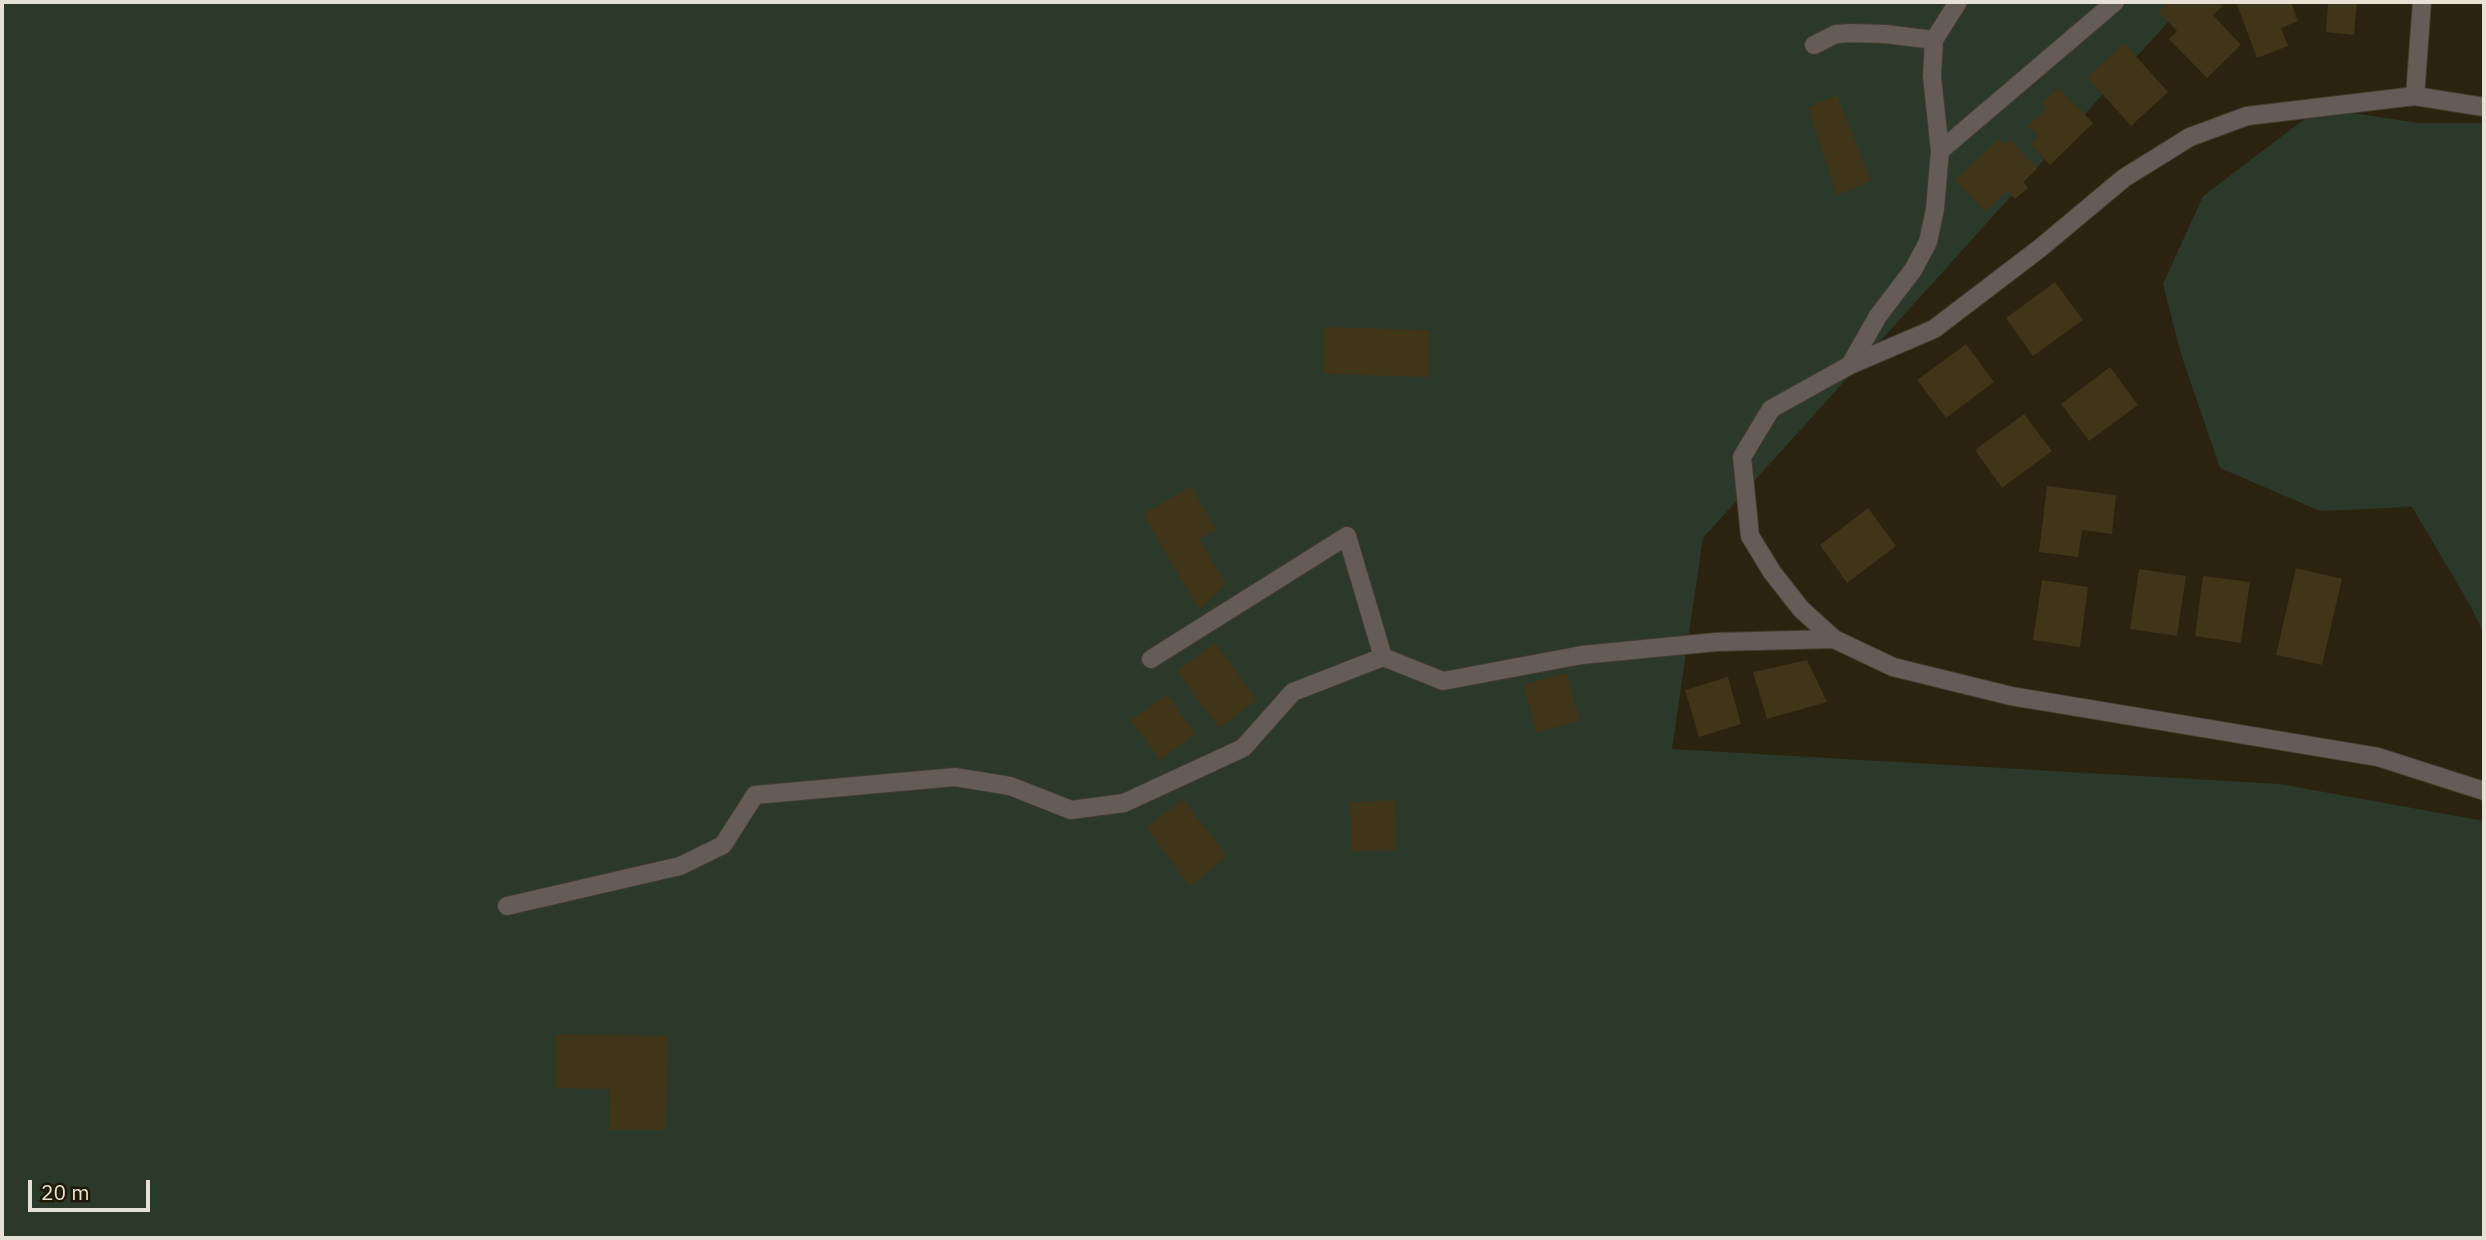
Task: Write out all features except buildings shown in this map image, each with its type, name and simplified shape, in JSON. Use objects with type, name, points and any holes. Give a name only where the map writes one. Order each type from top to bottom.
[{"type":"street","points":[[1850,365],[1878,316],[1913,270],[1928,242],[1935,209],[1940,151],[1932,76],[1934,40],[1958,2]]},
{"type":"street","points":[[1940,151],[2115,2]]},
{"type":"street","points":[[2415,96],[2422,2]]},
{"type":"street","points":[[1814,45],[1836,34],[1852,33],[1934,40]]},
{"type":"street","points":[[2484,107],[2415,96],[2247,116],[2190,137],[2124,178],[2039,249],[1934,329],[1850,365],[1772,409],[1742,457],[1750,536],[1772,572],[1801,609],[1834,639],[1893,667],[2011,696],[2378,757],[2484,791]]},
{"type":"street","points":[[1151,659],[1347,536],[1383,657]]},
{"type":"street","points":[[508,906],[680,866],[723,845],[755,795],[955,777],[1010,786],[1071,810],[1124,803],[1242,748],[1293,692],[1383,657],[1443,681],[1582,655],[1716,642],[1834,639]]},
{"type":"green space","points":[[2,2],[2186,2],[1703,538],[1672,749],[2280,784],[2484,821],[2484,1238],[2,1238]]},
{"type":"green space","points":[[2319,108],[2419,123],[2484,123],[2484,634],[2470,605],[2412,507],[2320,511],[2220,468],[2180,351],[2163,284],[2203,196]]}]
